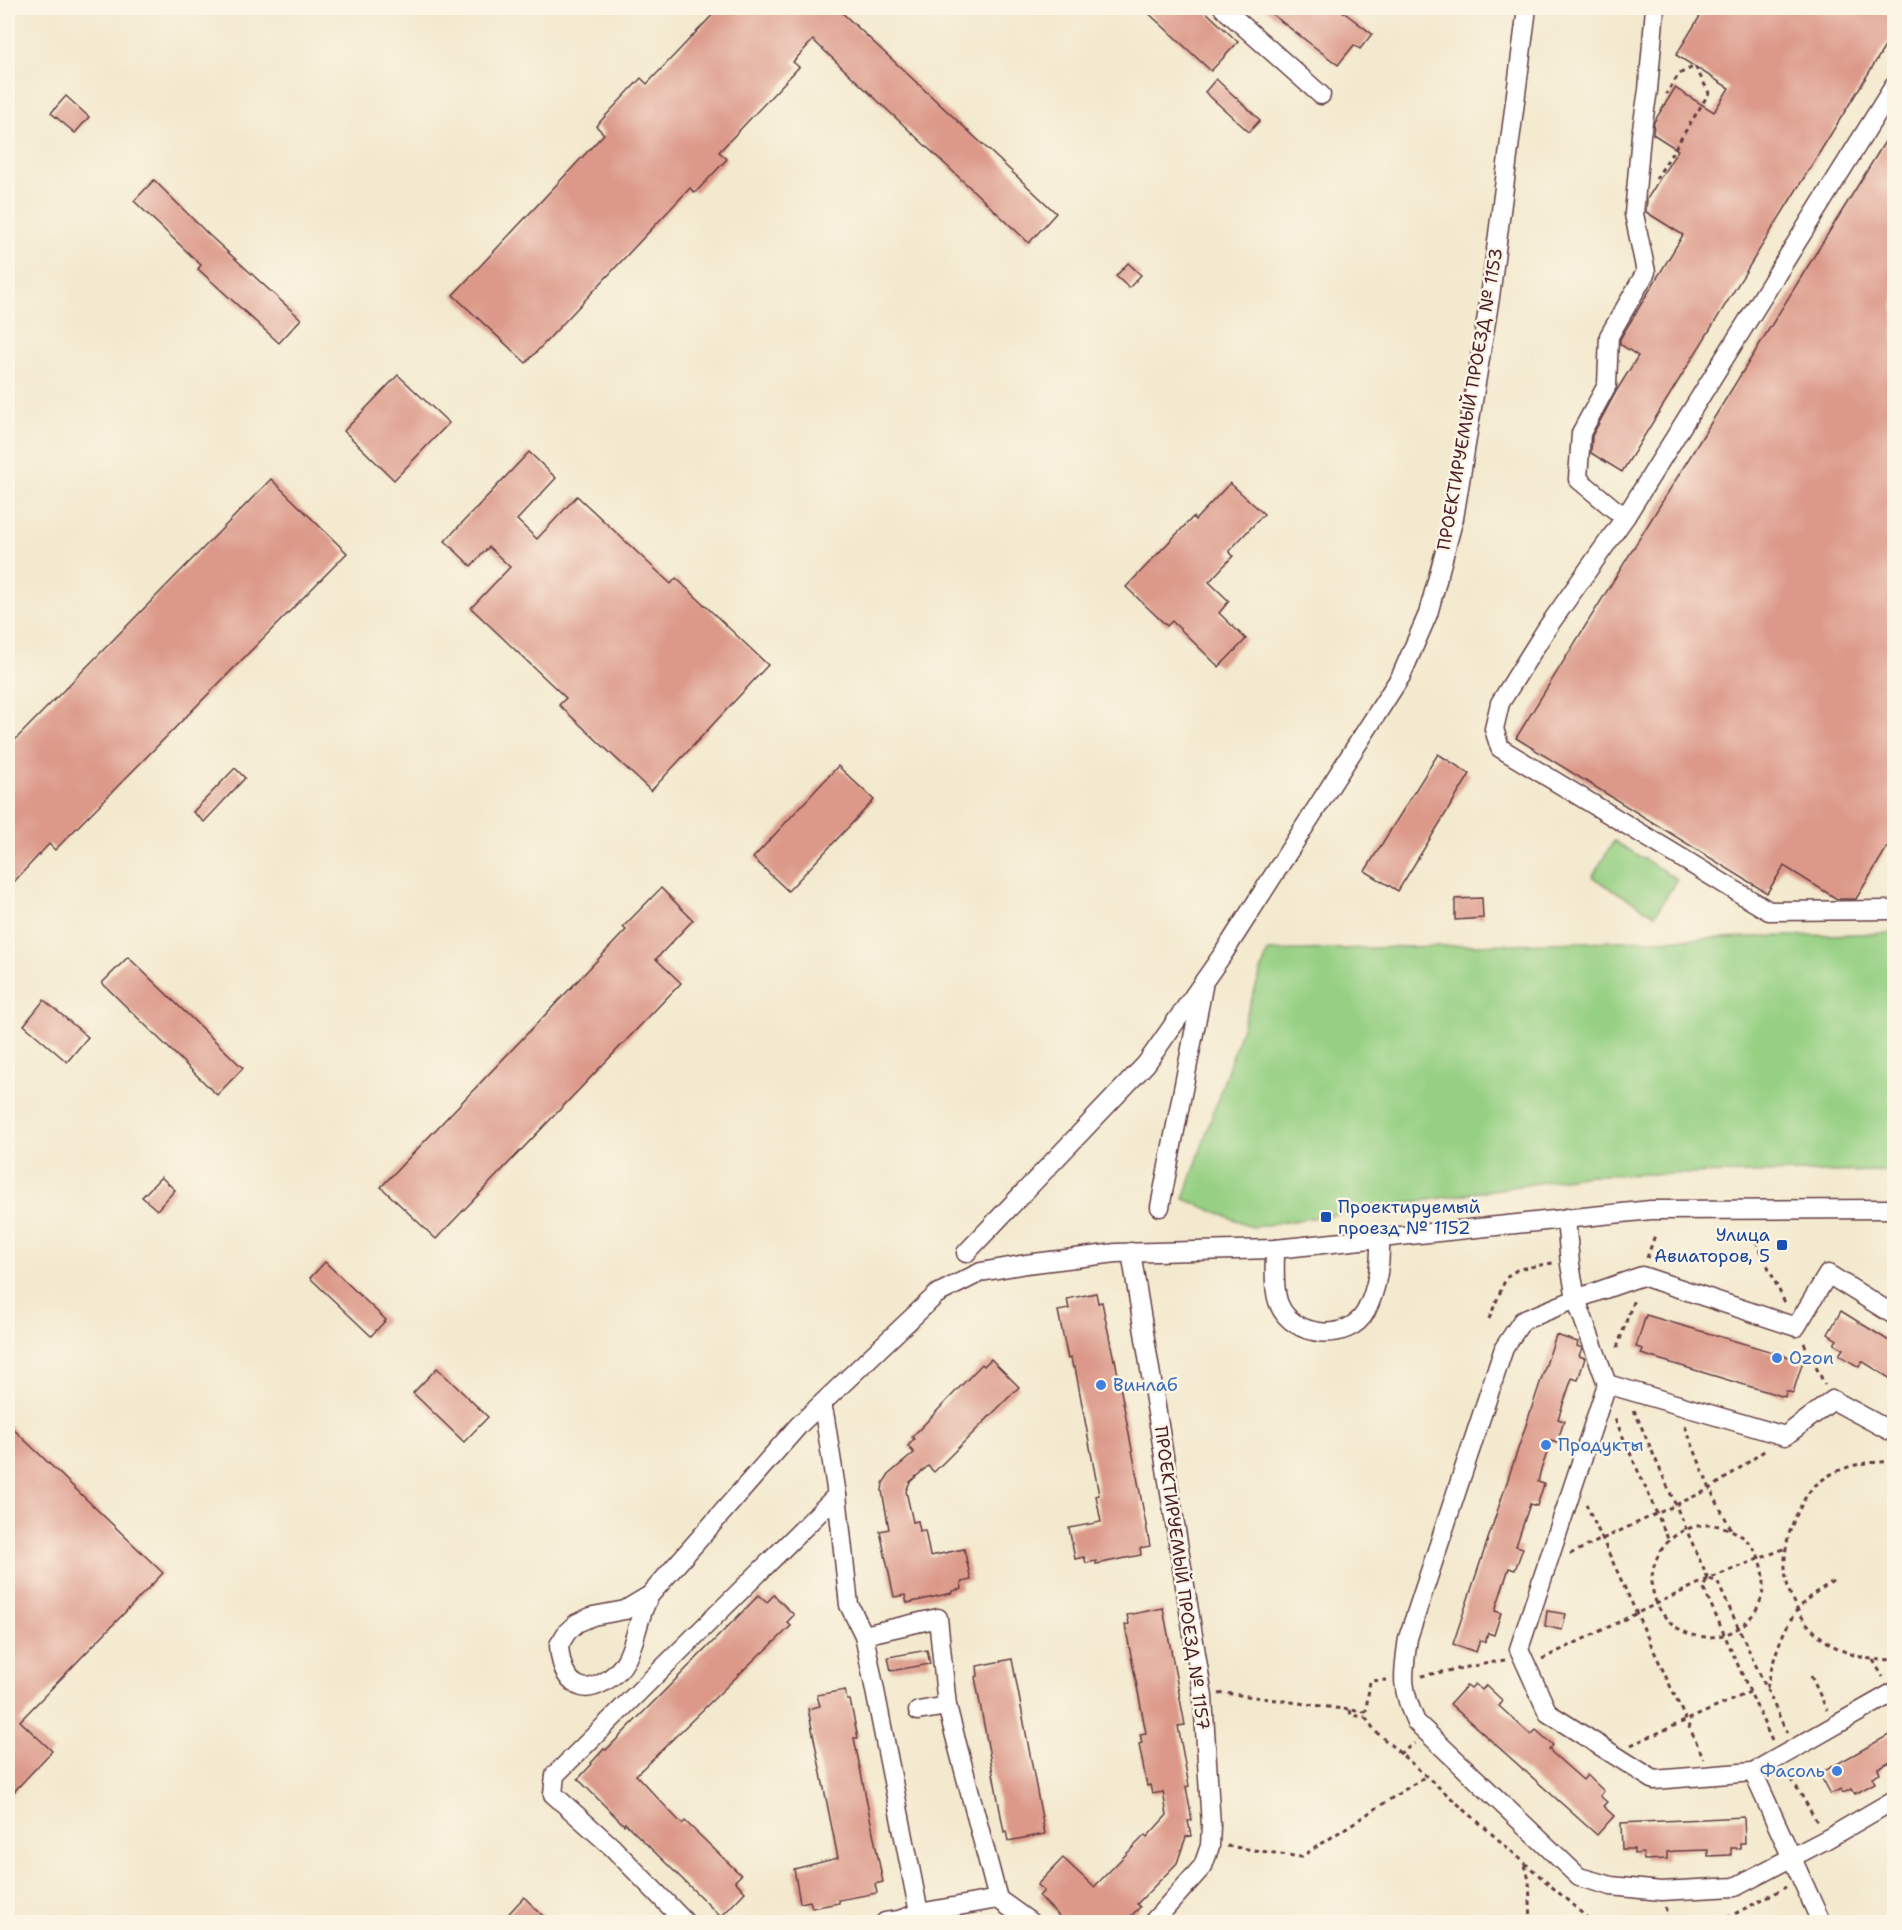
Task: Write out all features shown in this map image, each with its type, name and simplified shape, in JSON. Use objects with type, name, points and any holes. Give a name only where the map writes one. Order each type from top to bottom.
[{"type":"street","points":[[1223,8],[1321,95]]},
{"type":"street","name":"ПРОЕКТИРУЕМЫЙ ПРОЕЗД № 1153","points":[[966,1253],[1146,1064],[1205,979],[1401,676],[1428,614],[1454,518],[1482,351],[1527,8]]},
{"type":"street","points":[[1626,516],[1578,479],[1581,433],[1607,385],[1609,336],[1646,272],[1634,214],[1655,8]]},
{"type":"street","points":[[1894,86],[1626,516],[1546,628],[1500,703],[1494,729],[1500,748],[1769,911],[1894,910]]},
{"type":"street","points":[[1160,1207],[1205,979]]},
{"type":"street","points":[[650,1595],[625,1610],[593,1616],[577,1623],[567,1632],[559,1645],[561,1661],[565,1672],[574,1683],[583,1688],[596,1687],[610,1679],[621,1668],[630,1654],[640,1615],[650,1595],[799,1425],[937,1294],[981,1272],[1026,1264],[1131,1252],[1275,1249],[1651,1210],[1894,1209]]},
{"type":"street","points":[[1566,1218],[1576,1299],[1605,1389],[1519,1649],[1548,1713],[1654,1780],[1753,1772],[1894,1692]]},
{"type":"street","points":[[1275,1249],[1278,1303],[1284,1314],[1293,1323],[1309,1330],[1326,1333],[1341,1331],[1353,1325],[1365,1312],[1378,1273],[1380,1239]]},
{"type":"street","name":"ПРОЕКТИРУЕМЫЙ ПРОЕЗД № 1157","points":[[1131,1252],[1203,1697],[1211,1826],[1210,1846],[1203,1866],[1153,1923]]},
{"type":"street","points":[[1894,1315],[1828,1274],[1796,1327],[1642,1276],[1522,1321],[1504,1348],[1408,1638],[1403,1680],[1407,1704],[1416,1722],[1580,1876],[1611,1886],[1661,1892],[1735,1887],[1827,1839],[1894,1800]]},
{"type":"street","points":[[1605,1389],[1625,1390],[1785,1436],[1833,1400],[1894,1433]]},
{"type":"street","points":[[822,1404],[837,1495],[849,1605],[864,1635],[919,1912]]},
{"type":"street","points":[[685,1923],[612,1847],[554,1794],[555,1775],[837,1495]]},
{"type":"street","points":[[864,1635],[938,1618],[947,1706],[998,1899],[1030,1923]]},
{"type":"street","points":[[918,1711],[947,1706]]},
{"type":"street","points":[[1753,1772],[1821,1923]]},
{"type":"street","points":[[885,1923],[919,1912],[998,1899]]},
{"type":"path","points":[[1653,183],[1709,93],[1695,66]]},
{"type":"path","points":[[1756,1241],[1833,1400]]},
{"type":"path","points":[[1489,1319],[1506,1278],[1518,1269],[1559,1262],[1570,1264]]},
{"type":"path","points":[[1605,1389],[1669,1541]]},
{"type":"path","points":[[1625,1390],[1708,1579]]},
{"type":"path","points":[[1676,1404],[1710,1489],[1732,1530]]},
{"type":"path","points":[[1546,1565],[1710,1489],[1785,1436]]},
{"type":"path","points":[[1894,1462],[1864,1462],[1844,1468],[1816,1484],[1796,1516],[1786,1548],[1785,1575],[1798,1611],[1809,1627],[1838,1649],[1877,1661],[1894,1659]]},
{"type":"path","points":[[1575,1481],[1712,1776]]},
{"type":"path","points":[[1716,1525],[1732,1530],[1745,1538],[1757,1550],[1762,1564],[1763,1594],[1749,1620],[1739,1629],[1713,1638],[1698,1637],[1685,1633],[1669,1621],[1657,1604],[1653,1582],[1654,1569],[1669,1541],[1679,1531],[1686,1528],[1716,1525]]},
{"type":"path","points":[[1403,1680],[1524,1662],[1657,1604],[1708,1579],[1786,1548]]},
{"type":"path","points":[[1708,1579],[1717,1581],[1767,1689],[1787,1753]]},
{"type":"path","points":[[1708,1579],[1703,1587],[1750,1692],[1787,1753],[1827,1839]]},
{"type":"path","points":[[1767,1689],[1779,1644],[1798,1611],[1811,1597],[1834,1580]]},
{"type":"path","points":[[1811,1676],[1834,1726]]},
{"type":"path","points":[[1370,1681],[1365,1714],[1376,1732],[1592,1923]]},
{"type":"path","points":[[1612,1754],[1750,1692]]},
{"type":"path","points":[[1203,1697],[1225,1693],[1365,1714]]},
{"type":"path","points":[[1399,1754],[1416,1742]]},
{"type":"path","points":[[1225,1846],[1301,1857],[1425,1776]]},
{"type":"path","points":[[1524,1864],[1529,1880],[1531,1923]]},
{"type":"path","points":[[1719,1923],[1802,1880]]},
{"type":"green space","points":[[1614,841],[1677,879],[1655,915],[1592,877]]},
{"type":"green space","points":[[1894,933],[1894,1171],[1589,1175],[1253,1227],[1184,1199],[1268,951]]},
{"type":"building","points":[[719,8],[837,8],[1056,213],[1029,243],[813,40],[793,62],[799,67],[719,152],[727,159],[695,193],[690,188],[526,363],[453,295],[604,134],[596,126],[641,78],[647,84]]},
{"type":"building","points":[[1143,8],[1202,8],[1238,42],[1211,71]]},
{"type":"building","points":[[1264,8],[1338,8],[1372,34],[1360,49],[1354,45],[1338,65]]},
{"type":"building","points":[[1705,8],[1894,8],[1894,32],[1622,472],[1591,453],[1592,436],[1638,356],[1620,344],[1620,339],[1683,235],[1646,212],[1647,199],[1678,150],[1653,134],[1654,122],[1675,88],[1714,112],[1729,88],[1676,55]]},
{"type":"building","points":[[1216,79],[1260,120],[1249,132],[1205,92]]},
{"type":"building","points":[[66,96],[89,117],[75,133],[51,113]]},
{"type":"building","points":[[1894,127],[1894,836],[1856,899],[1837,899],[1784,866],[1767,893],[1516,738]]},
{"type":"building","points":[[154,180],[208,234],[301,319],[279,343],[198,269],[201,265],[134,201]]},
{"type":"building","points":[[1128,263],[1141,275],[1129,288],[1116,276]]},
{"type":"building","points":[[398,375],[449,423],[394,480],[344,431]]},
{"type":"building","points":[[529,452],[556,478],[517,520],[537,539],[577,496],[671,584],[676,578],[768,665],[651,791],[559,705],[566,698],[471,608],[510,567],[489,547],[471,566],[445,541]]},
{"type":"building","points":[[271,479],[347,553],[55,850],[49,844],[8,888],[8,747]]},
{"type":"building","points":[[1230,483],[1264,514],[1229,551],[1233,556],[1209,582],[1229,601],[1219,613],[1246,639],[1219,667],[1172,621],[1167,626],[1126,587],[1193,517],[1195,520]]},
{"type":"building","points":[[1438,754],[1470,774],[1398,891],[1365,871]]},
{"type":"building","points":[[838,766],[874,800],[788,891],[753,858]]},
{"type":"building","points":[[235,768],[245,778],[204,822],[193,812]]},
{"type":"building","points":[[661,888],[693,920],[656,959],[681,983],[436,1239],[381,1187],[626,930],[623,927]]},
{"type":"building","points":[[1482,898],[1483,918],[1455,920],[1455,899]]},
{"type":"building","points":[[128,957],[243,1068],[217,1095],[102,983]]},
{"type":"building","points":[[44,1000],[88,1037],[67,1062],[24,1025]]},
{"type":"building","points":[[161,1177],[175,1190],[157,1210],[142,1197]]},
{"type":"building","points":[[325,1262],[386,1320],[371,1336],[310,1278]]},
{"type":"building","points":[[1096,1293],[1098,1303],[1102,1302],[1115,1359],[1150,1546],[1140,1548],[1141,1555],[1096,1564],[1096,1561],[1086,1563],[1084,1557],[1075,1559],[1069,1528],[1101,1522],[1096,1496],[1099,1495],[1075,1367],[1073,1368],[1071,1358],[1068,1359],[1058,1311],[1069,1309],[1067,1299]]},
{"type":"building","points":[[1841,1311],[1894,1344],[1894,1381],[1862,1361],[1859,1367],[1839,1355],[1843,1349],[1834,1344],[1837,1340],[1828,1334]]},
{"type":"building","points":[[1646,1315],[1803,1361],[1793,1393],[1786,1391],[1785,1397],[1641,1354],[1643,1349],[1636,1347]]},
{"type":"building","points":[[1556,1335],[1578,1342],[1577,1346],[1582,1348],[1579,1356],[1585,1358],[1578,1380],[1572,1378],[1558,1419],[1564,1421],[1557,1443],[1551,1441],[1540,1473],[1538,1482],[1544,1484],[1537,1506],[1530,1504],[1516,1546],[1523,1548],[1515,1570],[1509,1568],[1495,1611],[1501,1613],[1494,1635],[1488,1633],[1485,1642],[1480,1640],[1476,1652],[1453,1644]]},
{"type":"building","points":[[991,1359],[1019,1387],[934,1472],[928,1466],[910,1482],[906,1491],[913,1522],[918,1521],[920,1531],[925,1530],[930,1556],[964,1549],[971,1580],[961,1582],[962,1589],[952,1591],[952,1593],[907,1603],[905,1595],[894,1597],[880,1531],[889,1529],[882,1491],[883,1483],[889,1474],[914,1453],[908,1446],[914,1439],[912,1437],[982,1364],[984,1366]]},
{"type":"building","points":[[437,1368],[488,1417],[464,1442],[413,1393]]},
{"type":"building","points":[[8,1424],[163,1573],[20,1721],[52,1751],[8,1798]]},
{"type":"building","points":[[759,1595],[767,1602],[774,1595],[794,1615],[787,1622],[791,1626],[636,1775],[682,1824],[685,1821],[741,1875],[735,1881],[745,1892],[721,1917],[578,1779],[604,1749],[606,1750]]},
{"type":"building","points":[[1163,1608],[1185,1725],[1178,1726],[1189,1786],[1186,1787],[1192,1820],[1188,1821],[1191,1836],[1186,1837],[1177,1863],[1137,1904],[1140,1907],[1124,1923],[1066,1923],[1039,1896],[1044,1891],[1037,1885],[1063,1858],[1094,1887],[1167,1815],[1163,1792],[1152,1794],[1150,1785],[1147,1786],[1139,1744],[1142,1743],[1140,1734],[1146,1733],[1125,1625],[1129,1624],[1127,1615]]},
{"type":"building","points":[[1547,1611],[1566,1614],[1562,1630],[1545,1626]]},
{"type":"building","points":[[927,1650],[930,1664],[891,1671],[888,1657]]},
{"type":"building","points":[[1012,1659],[1045,1834],[1008,1841],[1006,1831],[1004,1832],[975,1677],[978,1676],[977,1666]]},
{"type":"building","points":[[1475,1684],[1482,1690],[1486,1685],[1503,1701],[1499,1706],[1531,1735],[1536,1730],[1553,1745],[1549,1750],[1583,1780],[1587,1775],[1604,1791],[1600,1796],[1607,1802],[1603,1806],[1614,1816],[1597,1835],[1450,1704],[1467,1685],[1471,1688]]},
{"type":"building","points":[[845,1690],[847,1700],[850,1700],[858,1738],[854,1738],[883,1882],[875,1884],[877,1893],[812,1908],[810,1901],[800,1903],[794,1869],[838,1858],[808,1709],[820,1706],[817,1695]]},
{"type":"building","points":[[1894,1732],[1894,1759],[1878,1768],[1880,1773],[1872,1777],[1875,1783],[1855,1794],[1852,1789],[1843,1793],[1841,1789],[1830,1794],[1819,1774]]},
{"type":"building","points":[[1744,1817],[1745,1843],[1740,1843],[1740,1848],[1731,1848],[1731,1855],[1708,1856],[1708,1850],[1676,1851],[1667,1852],[1667,1859],[1644,1860],[1643,1853],[1634,1854],[1634,1849],[1622,1849],[1621,1823]]},
{"type":"building","points":[[524,1897],[550,1923],[500,1923]]},
{"type":"place","name":"Проектируемый проезд № 1152","points":[[1326,1217]]},
{"type":"place","name":"Улица Авиаторов, 5","points":[[1782,1245]]},
{"type":"place","name":"Ozon","points":[[1777,1358]]},
{"type":"place","name":"Винлаб","points":[[1101,1385]]},
{"type":"place","name":"Продукты","points":[[1546,1445]]},
{"type":"place","name":"Фасоль","points":[[1837,1771]]}]
